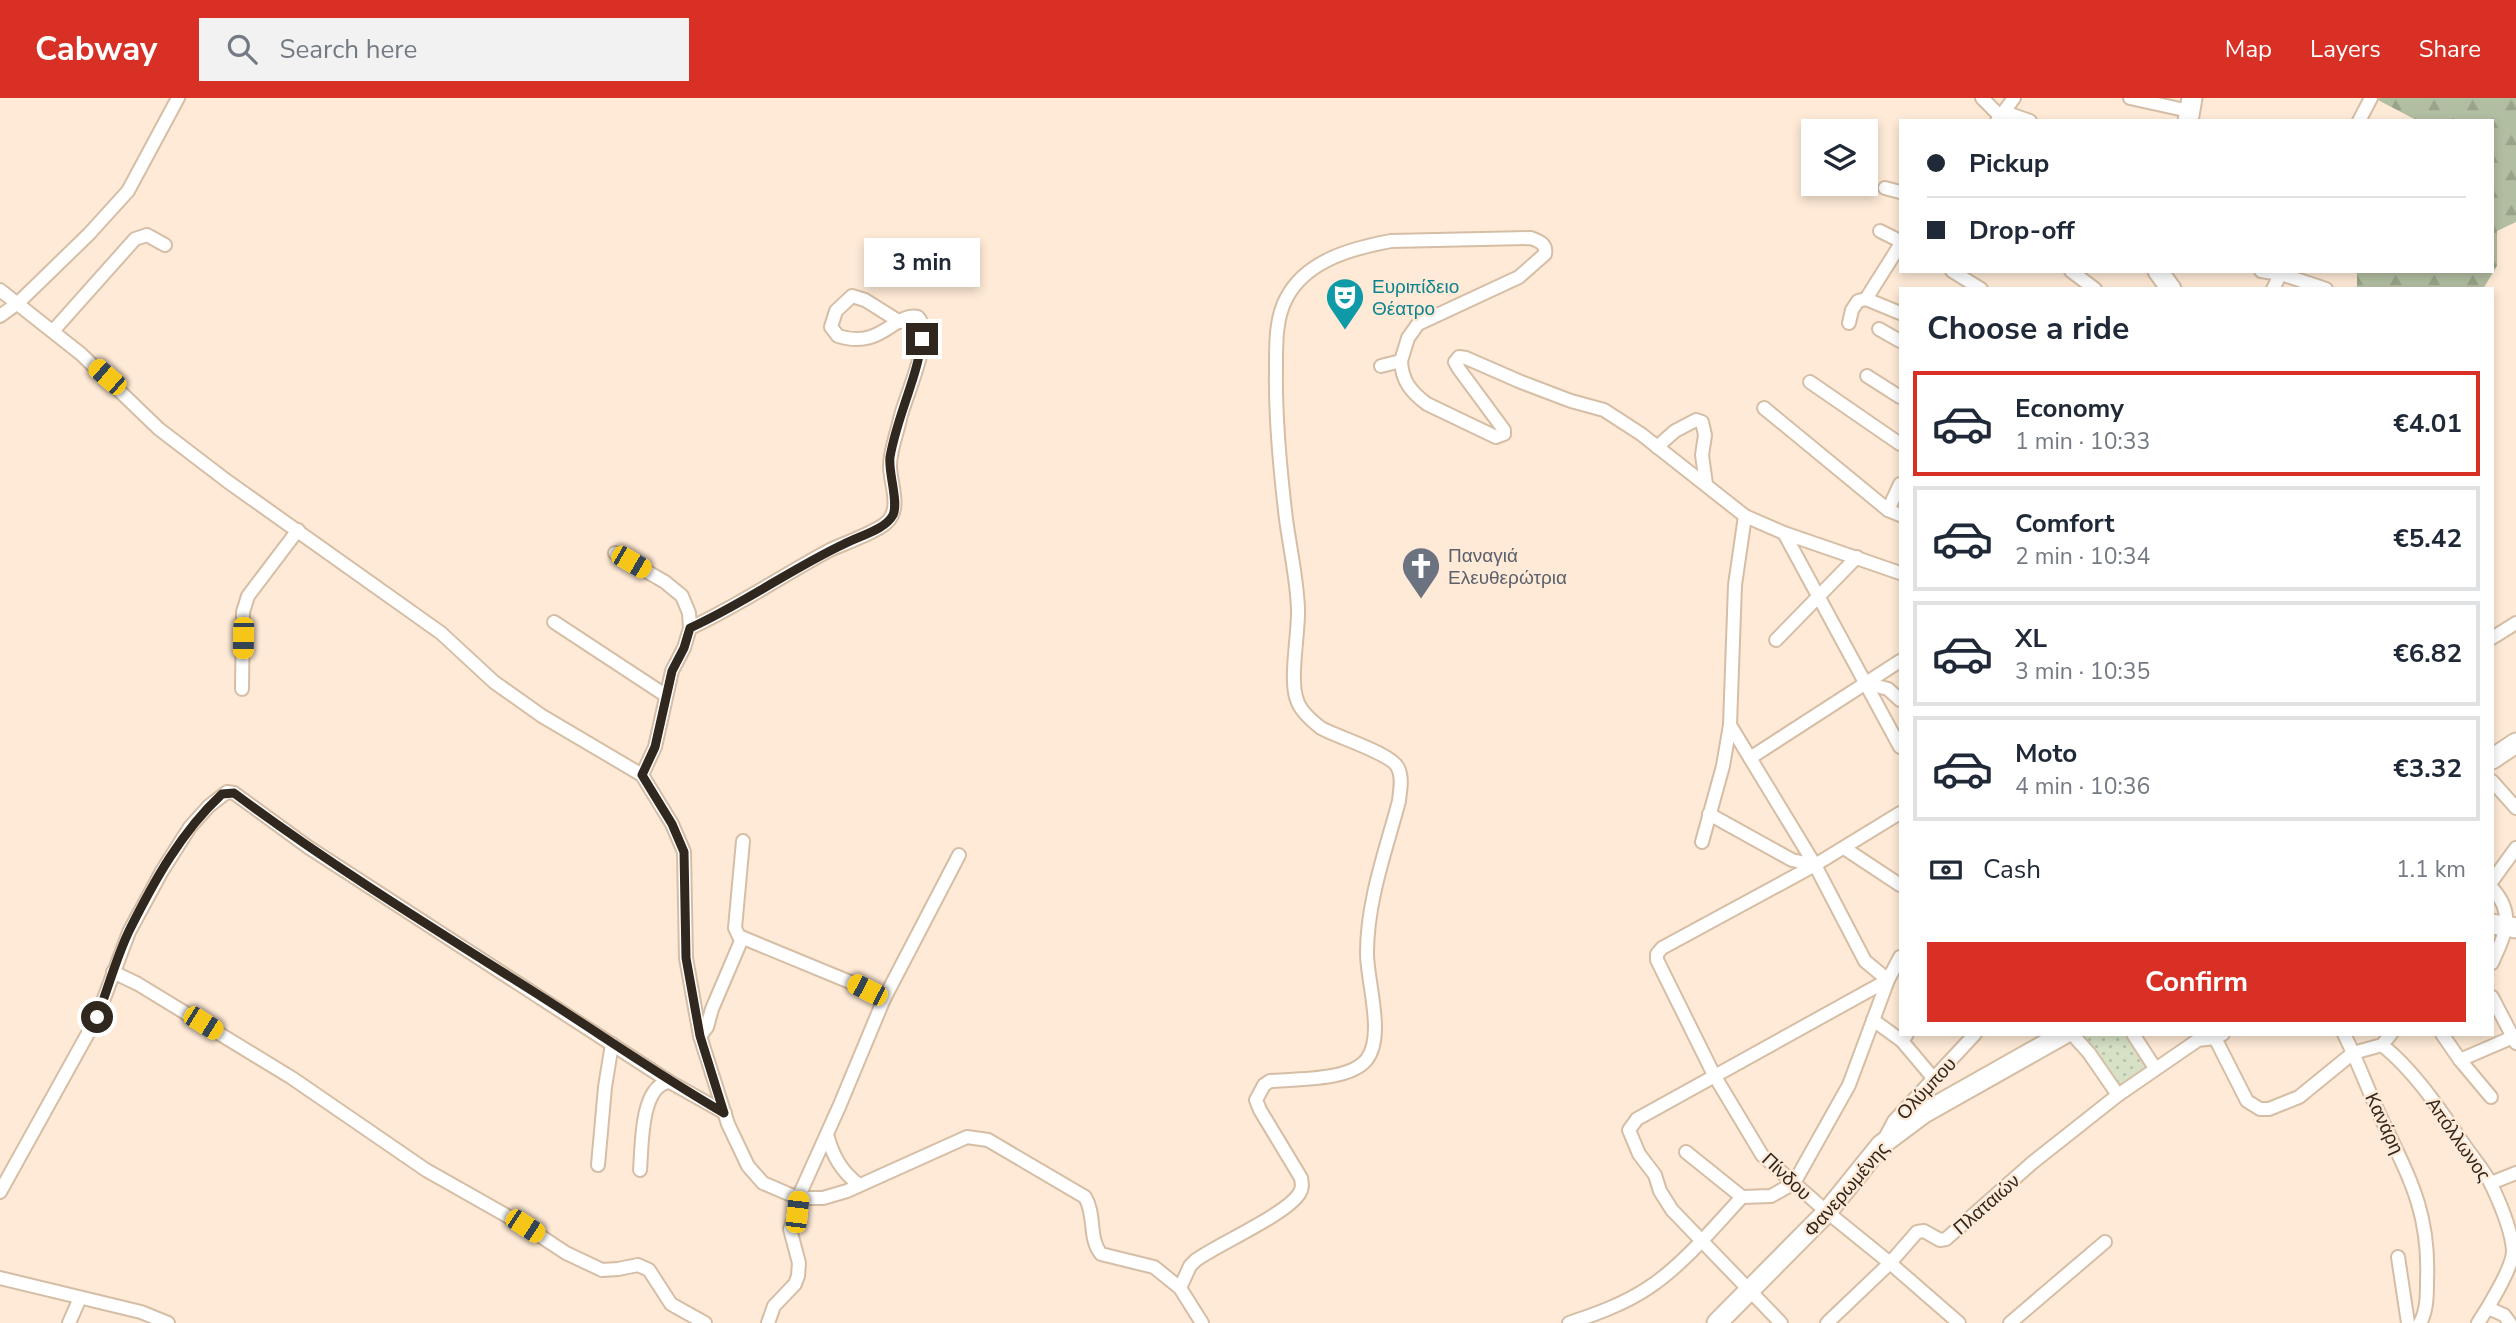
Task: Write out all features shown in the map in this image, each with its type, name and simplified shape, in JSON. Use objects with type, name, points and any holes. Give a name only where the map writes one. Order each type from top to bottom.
[{"type":"main road","points":[[2494,754],[2516,743]]},
{"type":"main road","name":"Φανερωμένης","points":[[1717,1323],[1827,1212],[1881,1145],[1924,1113],[2060,1036]]},
{"type":"street","points":[[0,316],[18,303],[89,234],[128,191],[178,98]]},
{"type":"street","points":[[1982,98],[2002,117],[2014,98]]},
{"type":"street","points":[[2130,98],[2190,110]]},
{"type":"street","points":[[2360,119],[2371,98]]},
{"type":"street","points":[[1885,188],[1899,192]]},
{"type":"street","points":[[1880,231],[1899,242]]},
{"type":"street","points":[[53,331],[135,239],[147,235],[165,245]]},
{"type":"street","points":[[1180,1288],[1189,1266],[1196,1260],[1262,1221],[1292,1201],[1300,1192],[1301,1178],[1256,1100],[1264,1085],[1270,1081],[1340,1075],[1358,1068],[1368,1059],[1373,1045],[1367,953],[1371,911],[1401,784],[1398,767],[1394,762],[1375,750],[1353,744],[1321,728],[1296,700],[1298,609],[1280,465],[1276,345],[1281,309],[1303,275],[1337,256],[1391,241],[1531,238],[1544,246],[1545,254],[1519,277],[1418,324],[1408,338],[1401,361],[1403,378],[1417,397],[1496,437],[1504,434],[1504,430],[1455,362],[1459,357],[1466,358],[1571,401],[1604,410],[1657,447],[1745,516],[1784,533],[1899,573]]},
{"type":"street","points":[[1866,299],[1899,245]]},
{"type":"street","points":[[1955,273],[1978,287]]},
{"type":"street","points":[[2074,273],[2092,287]]},
{"type":"street","points":[[2281,273],[2320,287]]},
{"type":"street","points":[[0,290],[107,377],[159,429],[226,481],[441,633],[494,682],[542,716],[642,775],[672,824],[684,852],[686,958],[700,1036],[737,1146],[748,1166],[763,1183],[798,1198],[823,1198],[859,1185],[967,1136],[988,1140],[1085,1197],[1092,1213],[1095,1243],[1101,1254],[1154,1267],[1180,1288],[1202,1323]]},
{"type":"street","points":[[690,628],[833,549],[878,528],[893,514],[895,508],[891,456],[903,407],[919,361],[924,327],[918,317],[913,316],[873,338],[858,341],[838,336],[831,327],[836,311],[852,296],[865,300],[900,322]]},
{"type":"street","points":[[1849,323],[1858,300],[1866,299],[1899,313]]},
{"type":"street","points":[[1879,329],[1899,340]]},
{"type":"street","points":[[1381,366],[1401,361]]},
{"type":"street","points":[[1867,376],[1899,396]]},
{"type":"street","points":[[1810,382],[1899,443]]},
{"type":"street","points":[[1764,408],[1888,510],[1899,515]]},
{"type":"street","points":[[1657,447],[1675,431],[1696,420],[1702,422],[1705,435],[1702,455],[1706,484]]},
{"type":"street","points":[[1888,510],[1899,486]]},
{"type":"street","points":[[1702,842],[1723,766],[1730,725],[1735,584],[1745,516]]},
{"type":"street","points":[[242,689],[243,612],[248,596],[298,530]]},
{"type":"street","points":[[1784,533],[1899,745]]},
{"type":"street","points":[[615,553],[665,582],[682,596],[689,613],[690,628],[665,695],[655,747],[642,775]]},
{"type":"street","points":[[1776,640],[1857,557]]},
{"type":"street","points":[[554,622],[665,695]]},
{"type":"street","points":[[2494,637],[2516,622]]},
{"type":"street","points":[[1749,758],[1899,662]]},
{"type":"street","points":[[1866,683],[1888,689],[1899,699]]},
{"type":"street","points":[[1730,725],[1815,865],[1864,961],[1888,980]]},
{"type":"street","points":[[2494,784],[2508,801]]},
{"type":"street","points":[[0,1192],[97,1017],[129,932],[176,846],[190,827],[222,794],[234,793],[308,847],[670,1082],[724,1113]]},
{"type":"street","points":[[1709,814],[1792,860],[1815,865],[1899,815]]},
{"type":"street","points":[[743,841],[736,928],[741,937],[884,999]]},
{"type":"street","points":[[1844,848],[1899,884]]},
{"type":"street","points":[[2494,878],[2516,848]]},
{"type":"street","points":[[768,1323],[774,1306],[799,1276],[799,1263],[790,1229],[797,1212],[798,1198],[884,999],[959,855]]},
{"type":"street","name":"Πίνδου","points":[[1815,865],[1662,948],[1657,954],[1657,960],[1714,1075],[1762,1155],[1959,1323]]},
{"type":"street","points":[[2494,890],[2505,904],[2509,915],[2504,936],[2494,958]]},
{"type":"street","points":[[700,1036],[708,1027],[741,937]]},
{"type":"street","points":[[1686,1152],[1742,1197],[1771,1196],[1794,1183],[1849,1085],[1888,980],[1899,959]]},
{"type":"street","points":[[113,972],[138,984],[292,1078],[426,1170],[525,1226],[566,1253],[602,1270],[643,1266],[654,1276],[671,1304],[705,1323]]},
{"type":"street","points":[[1781,1323],[1672,1210],[1660,1191],[1655,1175],[1639,1154],[1629,1130],[1637,1119],[1888,980]]},
{"type":"street","points":[[2460,1060],[2514,1040],[2494,1001]]},
{"type":"street","points":[[1873,1020],[1899,1035]]},
{"type":"street","name":"Ολύμπου","points":[[1881,1145],[1894,1121],[1973,1036]]},
{"type":"street","points":[[2074,1036],[2118,1095],[2198,1037],[2219,1036],[2247,1101],[2260,1109],[2269,1109],[2299,1097],[2353,1052],[2382,1045],[2389,1036]]},
{"type":"street","points":[[2134,1036],[2155,1068]]},
{"type":"street","name":"Κανάρη","points":[[2345,1036],[2380,1117],[2407,1170],[2422,1213],[2428,1275],[2427,1297],[2420,1323]]},
{"type":"street","points":[[2443,1036],[2491,1097]]},
{"type":"street","points":[[1904,1038],[1934,1079]]},
{"type":"street","points":[[598,1165],[612,1044]]},
{"type":"street","name":"Απόλλωνος","points":[[2382,1045],[2418,1083],[2491,1183],[2513,1249],[2512,1258],[2478,1323]]},
{"type":"street","points":[[640,1170],[645,1112],[657,1088],[670,1082]]},
{"type":"street","name":"Πλαταιών","points":[[1828,1323],[1890,1263],[1917,1231],[1924,1231],[1940,1240],[1946,1239],[2032,1163],[2118,1095]]},
{"type":"street","points":[[827,1135],[832,1153],[840,1167],[859,1185]]},
{"type":"street","points":[[2491,1183],[2516,1173]]},
{"type":"street","points":[[1569,1323],[1602,1312],[1649,1287],[1700,1241],[1742,1197]]},
{"type":"street","points":[[2010,1323],[2105,1242]]},
{"type":"street","points":[[2398,1257],[2408,1323]]},
{"type":"street","points":[[0,1279],[141,1312],[168,1323]]},
{"type":"street","points":[[69,1323],[80,1298]]},
{"type":"street","points":[[2488,1308],[2504,1315],[2510,1323]]},
{"type":"green space","points":[[2516,98],[2516,222],[2497,231],[2497,266],[2494,271],[2494,119],[2414,119],[2378,100]]},
{"type":"green space","points":[[2357,273],[2493,273],[2484,287],[2357,287]]},
{"type":"green space","points":[[2084,1036],[2127,1036],[2148,1068],[2120,1085]]},
{"type":"place","name":"Ευριπίδειο Θέατρο","points":[[1345,331]]},
{"type":"place","name":"Παναγιά Ελευθερώτρια","points":[[1421,600]]},
{"type":"route","points":[[97,1017],[129,932],[176,846],[190,827],[222,794],[234,793],[335,865],[670,1082],[724,1113],[700,1036],[686,958],[684,852],[672,824],[642,775],[655,747],[672,671],[684,648],[690,628],[833,549],[878,528],[893,514],[895,508],[891,456],[903,407],[919,361],[922,339]]}]
